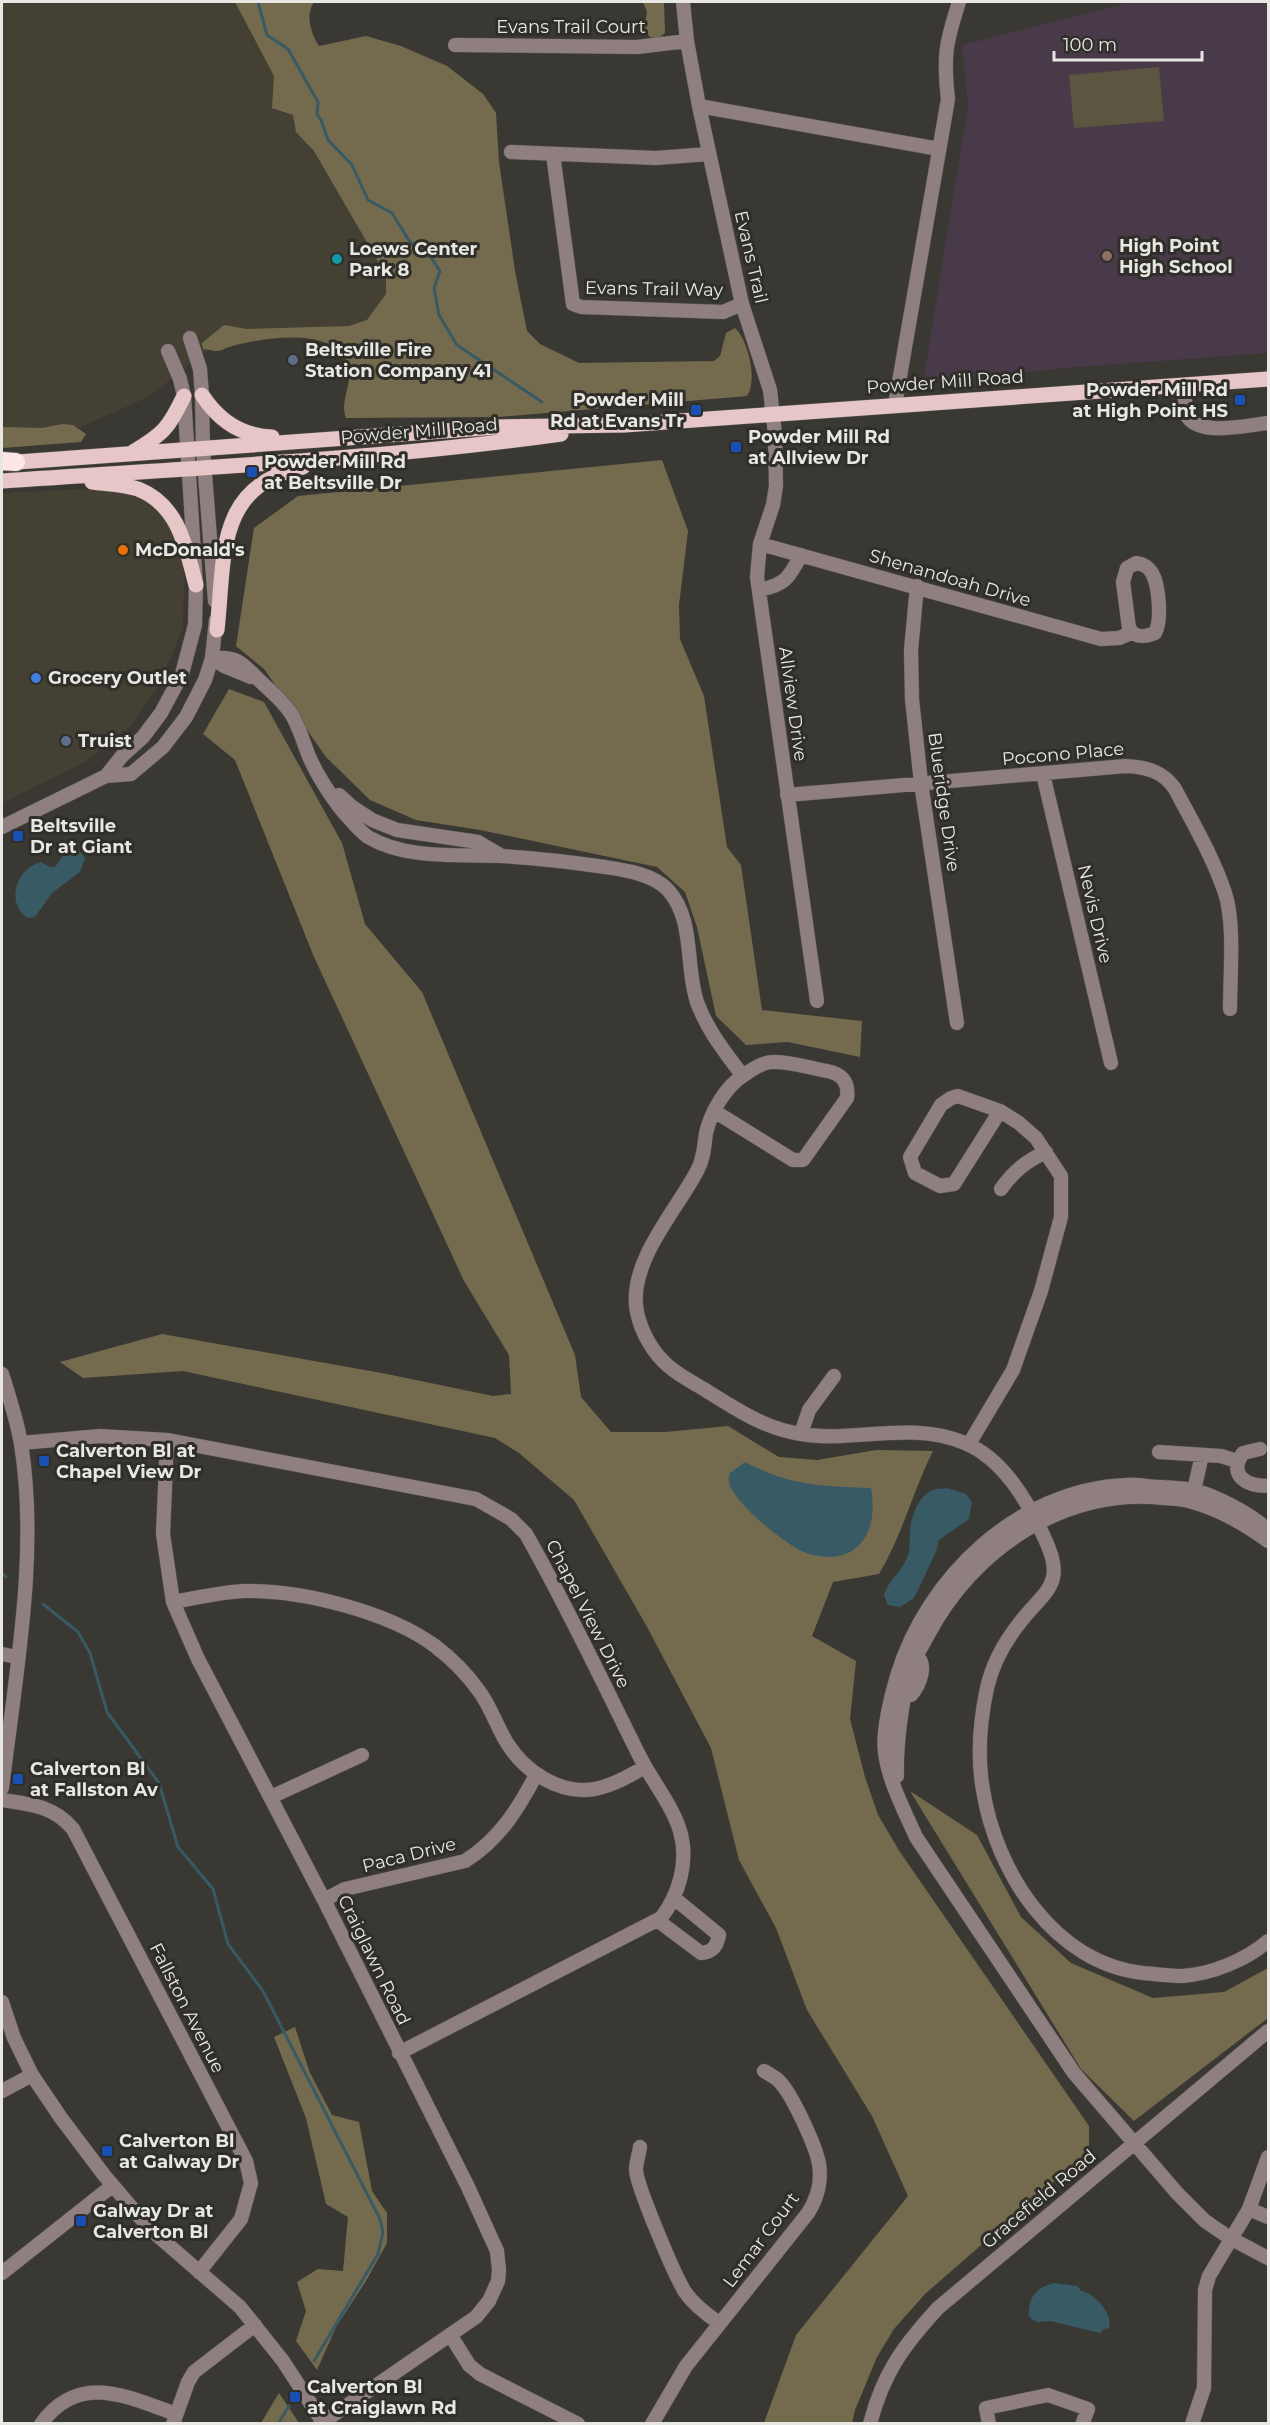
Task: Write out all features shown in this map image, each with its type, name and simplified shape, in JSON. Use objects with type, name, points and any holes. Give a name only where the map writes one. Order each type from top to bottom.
[{"type":"main road","name":"Powder Mill Road","points":[[6,462],[498,427],[624,425],[1269,379]]},
{"type":"main road","points":[[202,395],[218,415],[245,433],[261,437],[347,438]]},
{"type":"main road","points":[[132,453],[159,436],[174,418],[184,396]]},
{"type":"main road","name":"Powder Mill Road","points":[[2,481],[348,458],[498,443],[624,425]]},
{"type":"main road","points":[[216,630],[228,533],[232,520],[247,495],[256,486],[274,476],[348,458]]},
{"type":"main road","points":[[62,477],[131,487],[147,493],[158,501],[176,521],[183,535],[196,585]]},
{"type":"street","name":"Evans Trail","points":[[683,2],[687,41],[709,154],[742,304],[770,390],[771,415]]},
{"type":"street","points":[[895,405],[948,99],[945,68],[946,41],[959,2]]},
{"type":"street","name":"Evans Trail Court","points":[[455,45],[637,47],[687,41]]},
{"type":"street","points":[[699,106],[939,149]]},
{"type":"street","points":[[511,152],[656,158],[709,154]]},
{"type":"street","name":"Evans Trail Way","points":[[553,154],[573,304],[581,307],[723,312],[742,304]]},
{"type":"street","points":[[106,776],[122,756],[143,737],[157,718],[182,674],[195,625],[196,585],[189,468],[196,449],[202,395],[200,369],[190,338]]},
{"type":"street","points":[[2,827],[106,776],[131,774],[174,735],[196,700],[212,658],[216,630],[205,467],[196,449],[180,379],[168,351]]},
{"type":"street","points":[[1183,385],[1187,417],[1199,427],[1269,423]]},
{"type":"street","name":"Allview Drive","points":[[771,415],[775,434],[776,486],[773,505],[760,544],[757,563],[759,590],[817,1001]]},
{"type":"street","name":"Shenandoah Drive","points":[[760,544],[1101,639],[1119,638],[1131,633],[1145,637],[1155,633],[1160,618],[1152,573],[1146,566],[1136,563],[1131,564],[1123,576],[1128,628],[1131,633]]},
{"type":"street","points":[[759,590],[777,586],[786,580],[801,555]]},
{"type":"street","name":"Blueridge Drive","points":[[917,586],[910,675],[921,783],[957,1023]]},
{"type":"street","points":[[212,658],[224,666],[259,680],[277,696],[290,711],[313,766],[346,816],[368,836],[478,842],[502,856]]},
{"type":"street","name":"Pocono Place","points":[[787,795],[1126,766],[1142,767],[1154,771],[1170,781],[1211,859],[1226,894],[1230,943],[1230,1009]]},
{"type":"street","name":"Nevis Drive","points":[[1043,774],[1112,1063]]},
{"type":"street","points":[[322,778],[351,806],[394,839],[428,854],[502,856],[574,862],[624,870],[647,877],[666,888],[684,919],[696,999],[703,1019],[742,1076]]},
{"type":"street","points":[[714,1111],[793,1160],[803,1160],[847,1098],[848,1089],[845,1081],[832,1072],[770,1062],[742,1076],[724,1094],[714,1111],[706,1131],[700,1167],[641,1267],[636,1303],[640,1323],[655,1351],[664,1363],[678,1373],[748,1416],[781,1429],[801,1434],[833,1436],[914,1431],[940,1433],[969,1444],[1006,1472],[1047,1541],[1054,1569],[1047,1594],[1016,1627],[1004,1646],[988,1685],[982,1724],[980,1757],[987,1812],[1014,1881],[1034,1908],[1058,1933],[1082,1952],[1103,1964],[1130,1971],[1185,1976],[1240,1959],[1269,1941]]},
{"type":"street","points":[[969,1444],[1013,1370],[1041,1291],[1061,1216],[1061,1176],[1036,1138],[1019,1123],[1000,1111],[958,1096],[941,1105],[915,1145],[910,1157],[915,1173],[940,1186],[954,1184],[1000,1111]]},
{"type":"street","points":[[1001,1190],[1013,1172],[1022,1164],[1046,1152]]},
{"type":"street","points":[[2,1374],[21,1443],[27,1496],[28,1548],[2,1788]]},
{"type":"street","points":[[801,1434],[810,1410],[834,1376]]},
{"type":"street","name":"Chapel View Drive","points":[[21,1443],[100,1436],[167,1440],[476,1499],[511,1519],[526,1534],[680,1831],[682,1846],[680,1885],[661,1918],[399,2053]]},
{"type":"street","name":"Craiglawn Road","points":[[167,1440],[163,1534],[173,1602],[198,1659],[272,1797],[468,2187],[496,2251],[498,2281],[489,2301],[476,2317],[324,2423]]},
{"type":"street","points":[[1260,1449],[1243,1453],[1238,1461],[1239,1475],[1245,1482],[1269,1486]]},
{"type":"street","points":[[1159,1452],[1221,1456],[1238,1461]]},
{"type":"street","points":[[1193,1496],[1202,1455]]},
{"type":"street","points":[[1269,1530],[1254,1517],[1193,1496],[1126,1485],[1057,1500],[969,1556],[946,1581],[925,1613],[911,1654],[890,1698],[885,1752],[898,1796],[916,1838],[1074,2073],[1204,2222],[1269,2258]]},
{"type":"street","points":[[1193,1496],[1269,1540]]},
{"type":"street","points":[[173,1602],[223,1592],[248,1591],[288,1595],[360,1609],[388,1620],[432,1644],[460,1668],[481,1693],[516,1756],[536,1775],[555,1784],[584,1790],[621,1781],[645,1767]]},
{"type":"street","points":[[2,1654],[17,1657]]},
{"type":"street","points":[[898,1796],[896,1753],[905,1701],[915,1691],[923,1669],[922,1662],[911,1654]]},
{"type":"street","points":[[890,1698],[905,1701]]},
{"type":"street","points":[[272,1797],[362,1755]]},
{"type":"street","name":"Paca Drive","points":[[324,1900],[345,1889],[465,1861],[481,1851],[501,1831],[524,1798],[536,1775]]},
{"type":"street","name":"Fallston Avenue","points":[[2,1800],[46,1808],[67,1821],[74,1830],[246,2161],[251,2183],[241,2219],[199,2272]]},
{"type":"street","points":[[657,1920],[701,1953],[709,1952],[717,1945],[719,1935],[674,1898]]},
{"type":"street","points":[[2,2002],[14,2038],[32,2075],[112,2186],[150,2229],[240,2307],[283,2361],[324,2423]]},
{"type":"street","name":"Gracefield Road","points":[[870,2424],[875,2403],[887,2373],[907,2341],[938,2308],[1269,2031]]},
{"type":"street","name":"Lemar Court","points":[[652,2424],[686,2366],[808,2213],[819,2188],[820,2166],[796,2108],[780,2082],[764,2071]]},
{"type":"street","points":[[2,2091],[32,2075]]},
{"type":"street","points":[[640,2147],[636,2170],[676,2273],[685,2291],[700,2309],[719,2323]]},
{"type":"street","points":[[1192,2424],[1204,2388],[1205,2290],[1209,2276],[1249,2209],[1268,2159]]},
{"type":"street","points":[[2,2273],[112,2186]]},
{"type":"street","points":[[1249,2209],[1269,2217]]},
{"type":"street","points":[[41,2424],[60,2403],[91,2391],[120,2395],[175,2419],[188,2382],[194,2372],[255,2325]]},
{"type":"street","points":[[451,2336],[469,2365],[480,2374],[578,2424]]},
{"type":"street","points":[[989,2424],[986,2408],[1048,2395],[1088,2409],[1081,2423]]},
{"type":"shaded area","points":[[2,2],[271,2],[471,287],[371,338],[274,335],[211,347],[150,396],[63,435],[2,434]]},
{"type":"shaded area","points":[[235,2],[314,2],[311,7],[310,24],[319,46],[366,36],[401,46],[447,66],[483,94],[496,113],[499,162],[515,271],[527,331],[540,344],[579,363],[714,361],[720,356],[726,333],[735,328],[744,341],[750,360],[752,380],[747,396],[498,417],[346,418],[344,405],[349,378],[348,364],[340,352],[328,344],[295,337],[259,340],[219,351],[203,349],[202,343],[224,325],[247,329],[349,326],[367,320],[386,294],[386,275],[314,151],[296,132],[293,115],[272,108],[274,76]]},
{"type":"shaded area","points":[[643,2],[664,2],[665,33],[657,39],[650,37],[644,29],[647,12]]},
{"type":"shaded area","name":"High Point High School","points":[[1131,2],[1268,2],[1268,353],[1065,368],[923,383],[968,105],[962,45]]},
{"type":"shaded area","points":[[1159,67],[1164,121],[1074,128],[1069,75]]},
{"type":"shaded area","points":[[62,424],[73,425],[86,434],[81,442],[2,448],[2,427],[42,428]]},
{"type":"shaded area","points":[[662,460],[688,531],[679,605],[680,639],[704,696],[727,847],[741,865],[762,1010],[862,1021],[860,1057],[788,1042],[746,1045],[716,1016],[697,927],[685,892],[657,867],[480,830],[416,820],[370,800],[326,757],[264,669],[236,646],[254,528],[298,496]]},
{"type":"shaded area","points":[[105,488],[151,503],[166,519],[179,540],[184,579],[183,627],[159,686],[131,725],[87,761],[2,803],[2,493]]},
{"type":"shaded area","points":[[229,689],[264,702],[342,843],[365,924],[422,992],[575,1355],[581,1397],[611,1432],[665,1432],[728,1426],[779,1457],[817,1460],[876,1450],[933,1451],[879,1574],[833,1582],[812,1636],[856,1661],[850,1719],[865,1777],[878,1815],[900,1852],[1089,2126],[1089,2151],[925,2294],[894,2329],[877,2357],[852,2423],[764,2423],[796,2335],[908,2196],[872,2116],[807,2010],[776,1928],[739,1860],[711,1748],[646,1625],[574,1500],[519,1453],[495,1438],[183,1371],[83,1378],[60,1362],[162,1334],[387,1374],[493,1396],[511,1394],[509,1355],[464,1281],[314,957],[235,760],[203,734]]},
{"type":"shaded area","points":[[910,1791],[977,1835],[1021,1917],[1071,1963],[1153,1998],[1224,1992],[1268,1968],[1268,2018],[1134,2121],[1081,2069]]},
{"type":"shaded area","points":[[295,2027],[310,2073],[332,2115],[359,2122],[372,2191],[387,2213],[387,2243],[336,2327],[317,2370],[296,2341],[306,2311],[297,2282],[318,2269],[343,2271],[348,2217],[326,2204],[306,2118],[274,2037]]},
{"type":"shaded area","points":[[279,2393],[299,2423],[261,2423]]},
{"type":"water","points":[[77,848],[85,858],[80,872],[52,893],[35,917],[28,918],[21,912],[15,896],[16,887],[25,871],[41,862],[55,867],[66,853]]},
{"type":"water","points":[[745,1462],[791,1480],[821,1485],[871,1488],[872,1519],[868,1532],[852,1551],[840,1556],[826,1557],[800,1550],[763,1524],[733,1491],[729,1481],[730,1473]]},
{"type":"water","points":[[947,1488],[966,1494],[972,1502],[969,1519],[939,1540],[936,1552],[914,1598],[900,1607],[888,1605],[884,1595],[888,1585],[908,1557],[910,1527],[916,1508],[928,1492]]},
{"type":"water","points":[[1054,2283],[1078,2286],[1081,2291],[1092,2295],[1106,2311],[1109,2317],[1109,2328],[1100,2333],[1050,2321],[1037,2322],[1029,2317],[1031,2299],[1042,2287]]},
{"type":"waterway","points":[[258,2],[267,35],[288,49],[318,102],[317,114],[328,140],[352,165],[368,200],[392,213],[410,242],[427,251],[440,271],[434,288],[439,315],[457,345],[542,402]]},
{"type":"waterway","points":[[2,1573],[6,1577]]},
{"type":"waterway","points":[[43,1604],[78,1632],[90,1653],[107,1712],[159,1783],[178,1847],[213,1889],[228,1944],[263,1991],[380,2219],[383,2233],[378,2254],[314,2361]]},
{"type":"waterway","points":[[278,2424],[289,2406]]},
{"type":"place","name":"High Point High School","points":[[1107,256]]},
{"type":"place","name":"Loews Center Park 8","points":[[337,259]]},
{"type":"place","name":"Beltsville Fire Station Company 41","points":[[293,360]]},
{"type":"place","name":"Powder Mill Rd at High Point HS","points":[[1240,400]]},
{"type":"place","name":"Powder Mill Rd at Evans Tr","points":[[696,410]]},
{"type":"place","name":"Powder Mill Rd at Allview Dr","points":[[736,447]]},
{"type":"place","name":"Powder Mill Rd at Beltsville Dr","points":[[252,472]]},
{"type":"place","name":"McDonald's","points":[[123,550]]},
{"type":"place","name":"Grocery Outlet","points":[[36,678]]},
{"type":"place","name":"Truist","points":[[66,741]]},
{"type":"place","name":"Beltsville Dr at Giant","points":[[18,836]]},
{"type":"place","name":"Calverton Bl at Chapel View Dr","points":[[44,1461]]},
{"type":"place","name":"Calverton Bl at Fallston Av","points":[[18,1779]]},
{"type":"place","name":"Calverton Bl at Galway Dr","points":[[107,2151]]},
{"type":"place","name":"Galway Dr at Calverton Bl","points":[[81,2221]]},
{"type":"place","name":"Calverton Bl at Craiglawn Rd","points":[[295,2397]]}]
